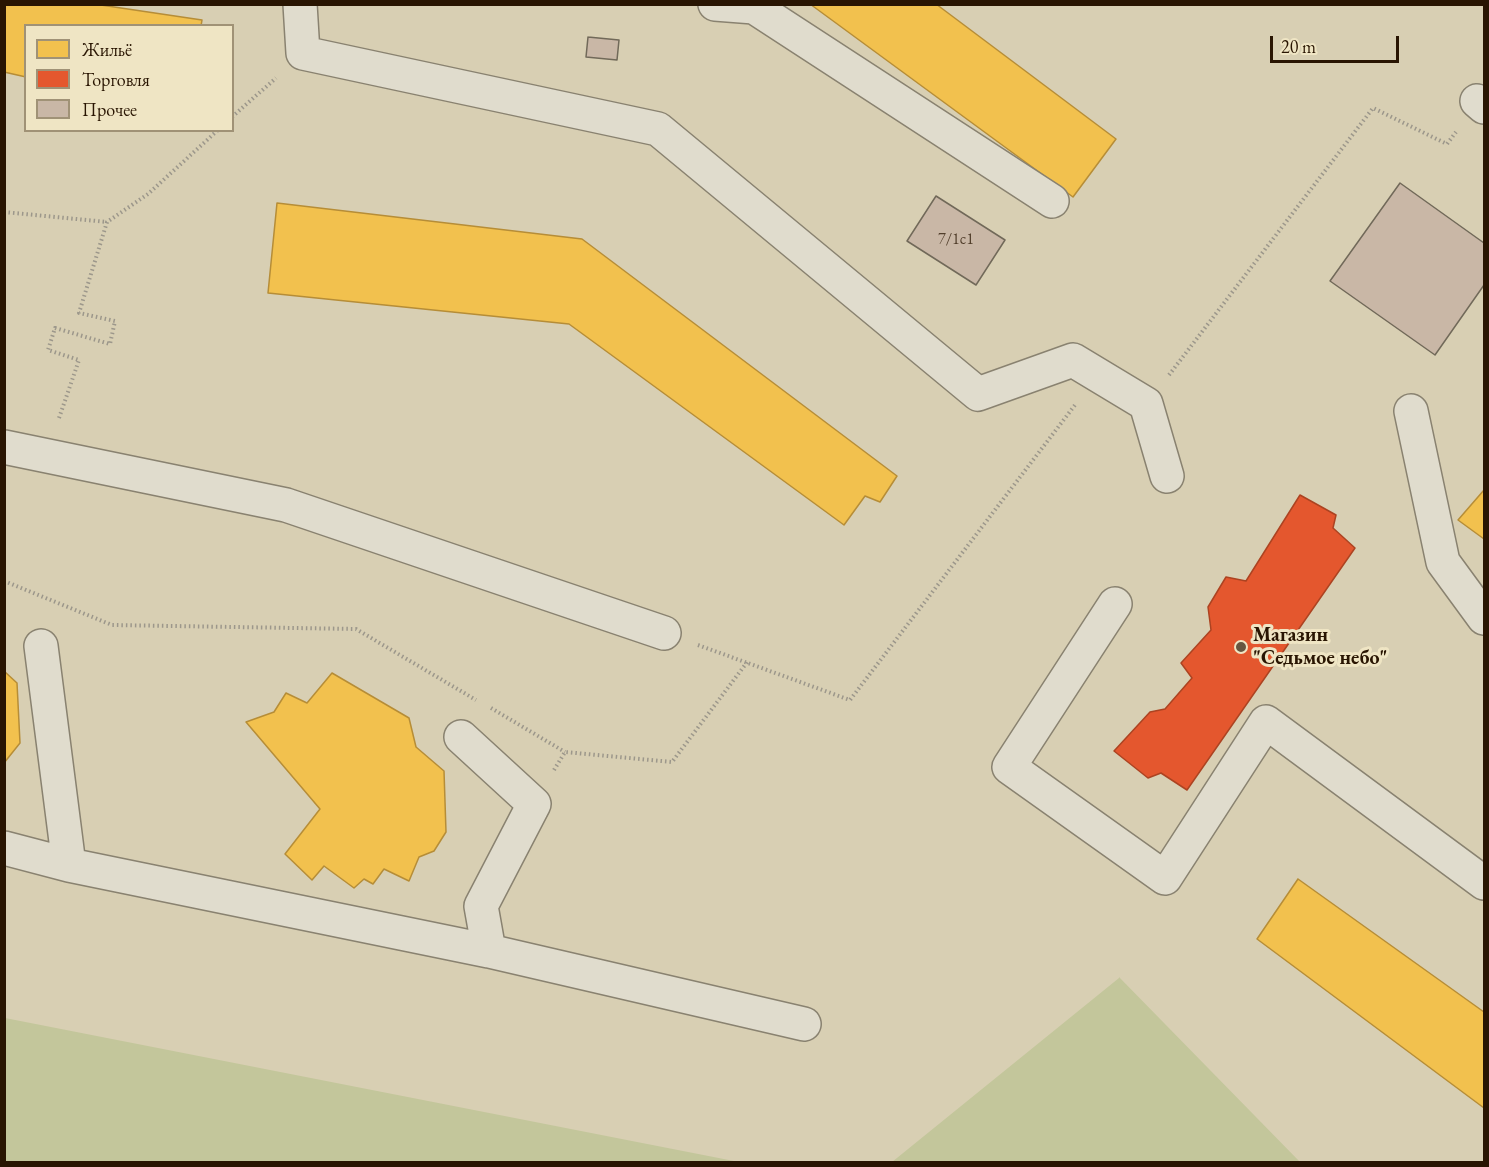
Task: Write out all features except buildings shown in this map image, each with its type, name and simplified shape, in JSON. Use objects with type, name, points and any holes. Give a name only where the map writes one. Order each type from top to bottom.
[{"type":"street","points":[[300,4],[303,53],[658,129],[978,394],[1073,360],[1146,404],[1167,476]]},
{"type":"street","points":[[715,4],[754,7],[1052,201]]},
{"type":"street","points":[[1411,411],[1443,562],[1485,618]]},
{"type":"street","points":[[4,447],[286,505],[664,633]]},
{"type":"street","points":[[1115,604],[1009,767],[1165,878],[1266,722],[1485,883]]},
{"type":"street","points":[[41,646],[69,865]]},
{"type":"street","points":[[461,737],[534,804],[481,906],[489,951]]},
{"type":"street","points":[[4,848],[69,865],[489,951],[804,1024]]},
{"type":"path","points":[[234,115],[303,53]]},
{"type":"path","points":[[1146,404],[1373,108],[1447,144]]},
{"type":"path","points":[[4,212],[106,222],[148,194],[216,132]]},
{"type":"path","points":[[46,456],[79,360],[48,350],[55,328],[110,344],[115,321],[79,313],[106,222]]},
{"type":"path","points":[[664,633],[748,661],[850,700],[1098,376]]},
{"type":"path","points":[[4,581],[112,625],[356,629],[565,752],[672,762],[748,661]]},
{"type":"path","points":[[534,804],[565,752]]},
{"type":"green space","points":[[1119,978],[1300,1162],[892,1162]]},
{"type":"green space","points":[[5,1018],[739,1162],[5,1162]]},
{"type":"place","name":"Магазин \"Седьмое небо\"","points":[[1241,647]]}]
